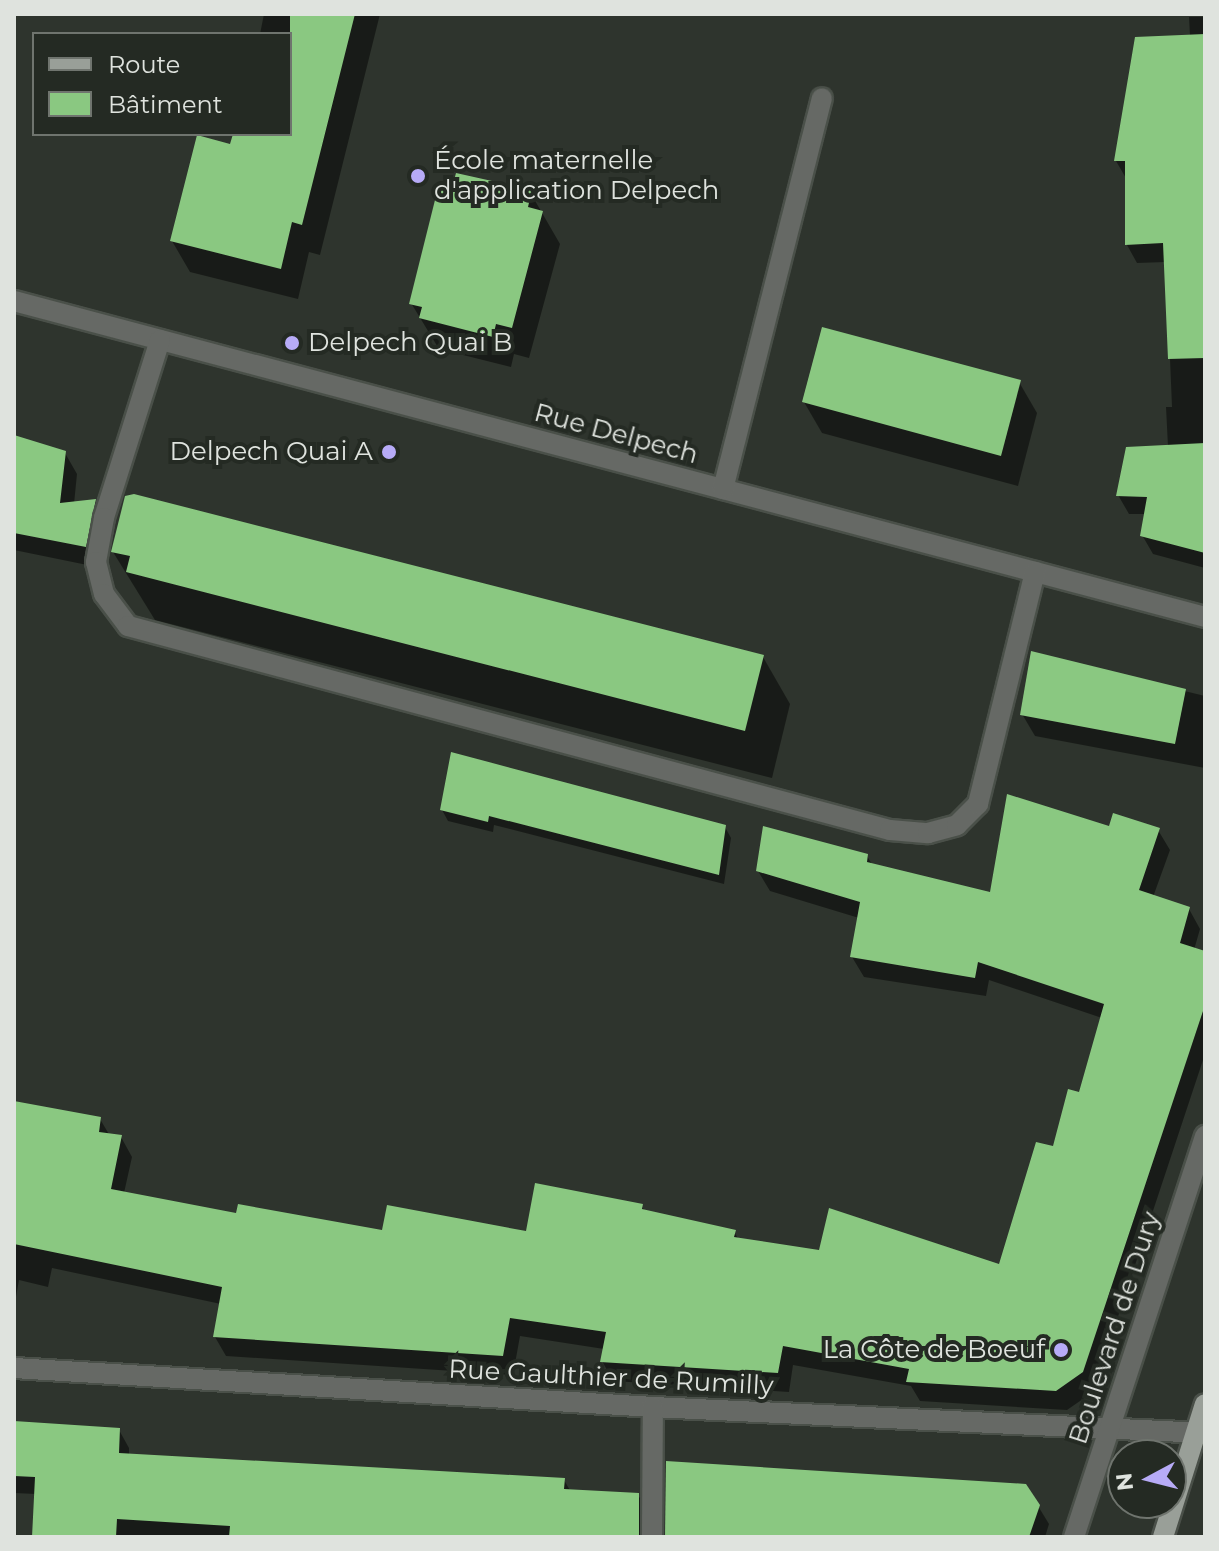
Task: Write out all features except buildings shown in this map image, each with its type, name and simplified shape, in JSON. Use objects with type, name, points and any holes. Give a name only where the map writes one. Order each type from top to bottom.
[{"type":"main road","points":[[1163,1537],[1200,1432],[1205,1404]]},
{"type":"street","points":[[723,489],[822,98]]},
{"type":"street","name":"Rue Delpech","points":[[14,301],[1205,617]]},
{"type":"street","points":[[160,340],[104,518],[96,562],[104,594],[128,626],[890,830],[928,833],[957,825],[978,804],[1035,572]]},
{"type":"street","name":"Boulevard de Dury","points":[[1074,1537],[1205,1136]]},
{"type":"street","name":"Rue Gaulthier de Rumilly","points":[[14,1368],[653,1407],[1200,1432]]},
{"type":"street","points":[[652,1537],[653,1407]]},
{"type":"place","name":"École maternelle d'application Delpech","points":[[418,176]]},
{"type":"place","name":"Delpech Quai B","points":[[292,343]]},
{"type":"place","name":"Delpech Quai A","points":[[389,452]]},
{"type":"place","name":"La Côte de Boeuf","points":[[1061,1350]]}]
